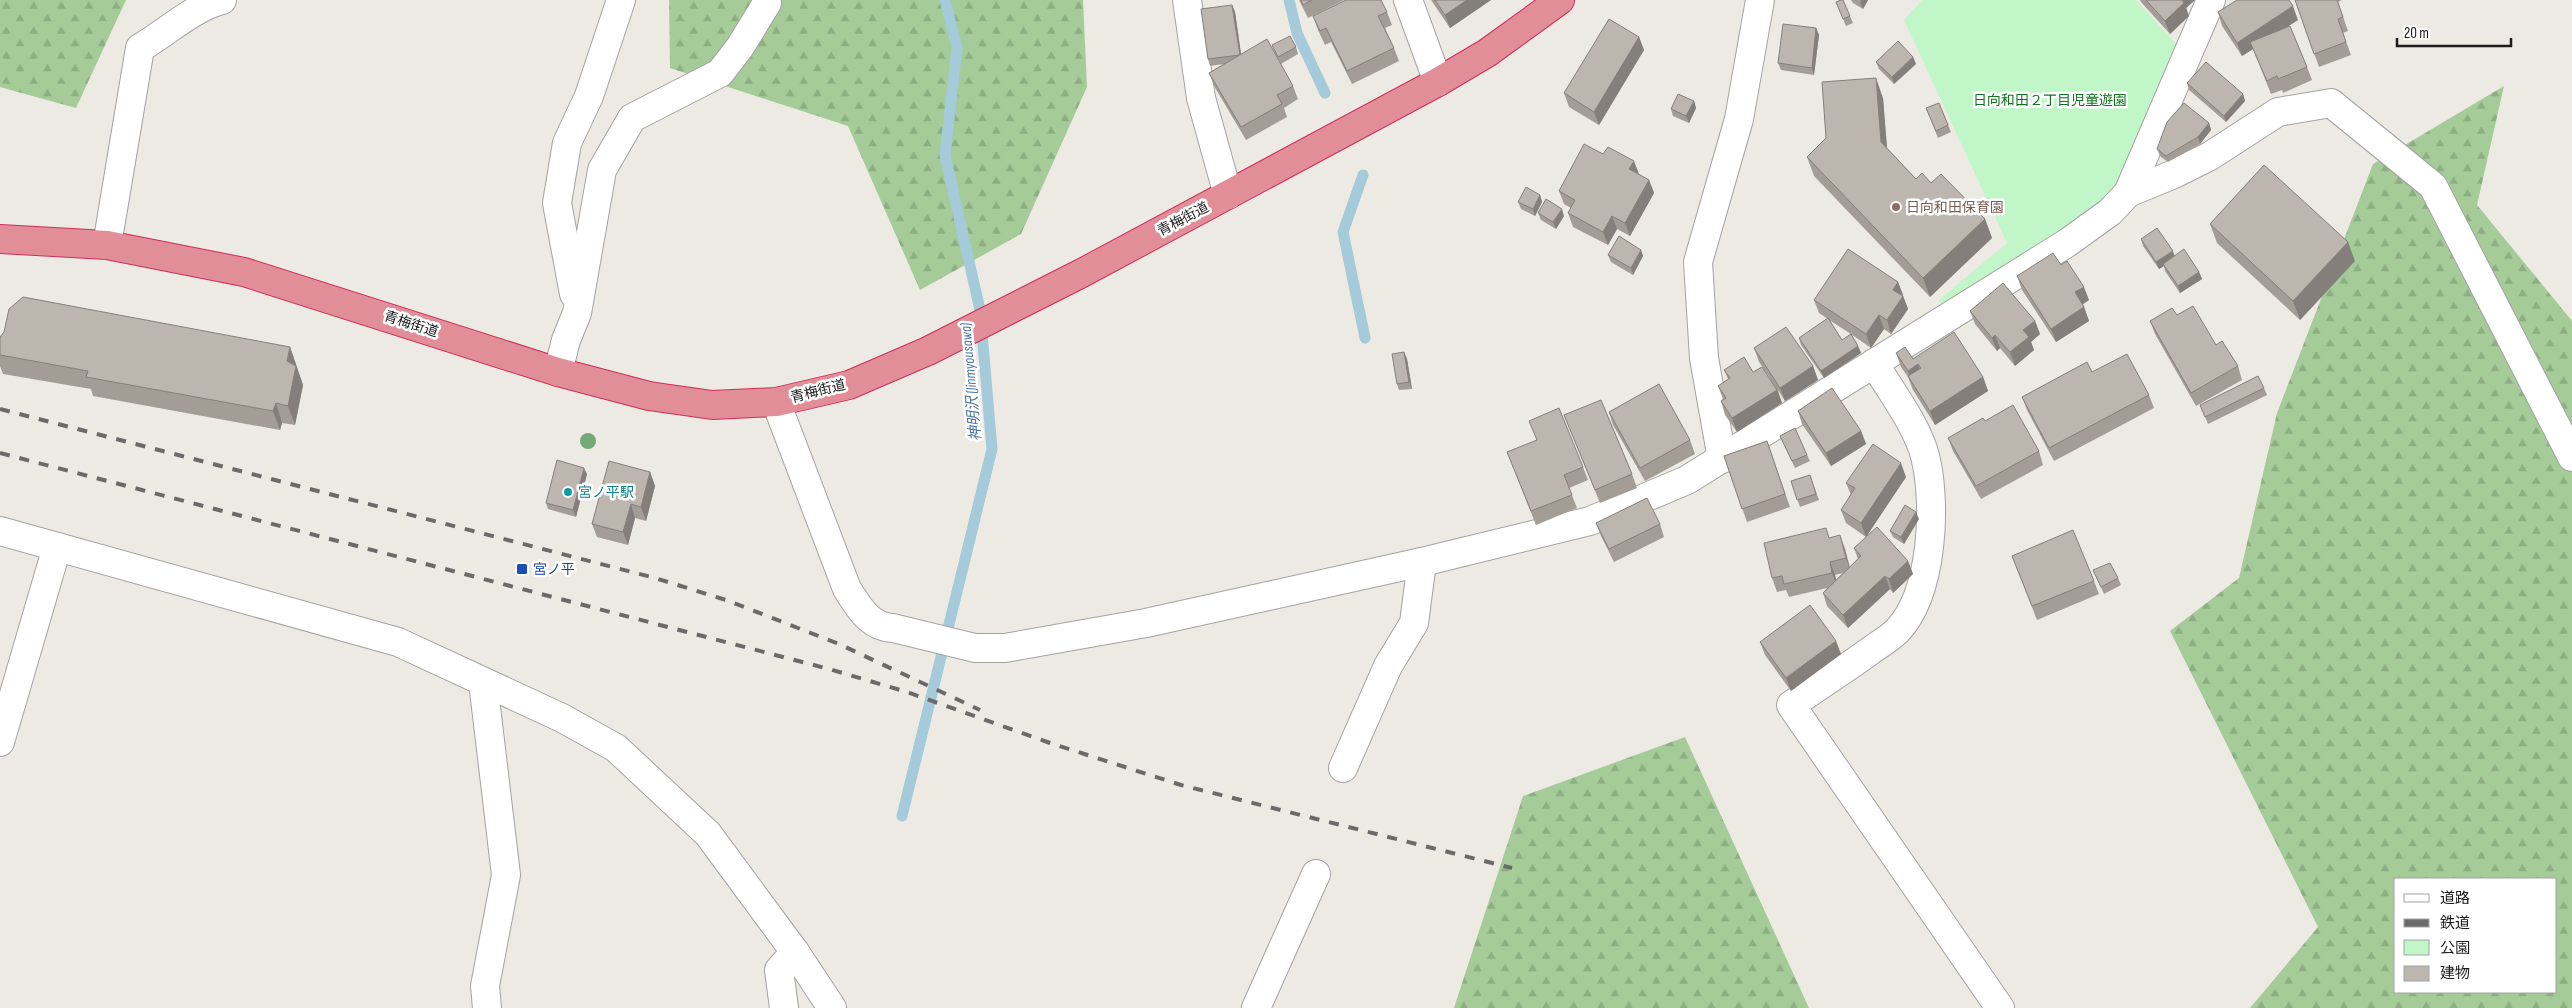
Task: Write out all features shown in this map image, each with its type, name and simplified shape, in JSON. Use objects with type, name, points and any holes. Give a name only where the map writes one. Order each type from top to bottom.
[{"type":"highway","name":"青梅街道","points":[[0,239],[108,245],[244,272],[558,372],[649,396],[712,405],[776,402],[849,385],[928,351],[1082,273],[1438,82],[1487,53],[1560,0]]},
{"type":"street","points":[[108,245],[140,48],[168,32],[204,4],[222,0]]},
{"type":"street","points":[[577,313],[557,203],[567,143],[589,96],[621,0]]},
{"type":"street","points":[[558,372],[566,340],[577,313],[602,170],[632,118],[720,72],[740,47],[767,3],[766,0]]},
{"type":"street","points":[[1187,0],[1201,98],[1228,195]]},
{"type":"street","points":[[1408,0],[1438,82]]},
{"type":"street","points":[[1722,459],[1704,358],[1698,262],[1739,120],[1760,0]]},
{"type":"street","points":[[2128,194],[2211,0]]},
{"type":"street","points":[[776,402],[847,589],[865,616],[882,628],[893,628],[975,648],[1005,648],[1146,623],[1422,562],[1590,521],[1688,480],[2067,243],[2110,212],[2128,194],[2210,156],[2278,112],[2330,103],[2433,186],[2572,457]]},
{"type":"street","points":[[1874,363],[1918,436],[1925,455],[1932,504],[1928,546],[1922,580],[1910,615],[1896,632],[1791,705],[2000,1008]]},
{"type":"street","points":[[0,531],[398,642],[562,718],[616,748],[708,834],[795,952],[832,1008]]},
{"type":"street","points":[[0,742],[57,547]]},
{"type":"street","points":[[1343,768],[1388,666],[1414,623],[1422,562]]},
{"type":"street","points":[[483,682],[506,875],[485,986],[487,1008]]},
{"type":"street","points":[[1256,1008],[1316,874]]},
{"type":"street","points":[[784,1008],[779,970],[795,952]]},
{"type":"green space","points":[[0,0],[126,0],[76,108],[0,87]]},
{"type":"green space","points":[[669,0],[1083,0],[1087,87],[1021,234],[920,290],[848,126],[670,68]]},
{"type":"green space","name":"日向和田２丁目児童遊園","points":[[1922,0],[2136,0],[2178,46],[2125,179],[2097,209],[1943,307],[1939,300],[2007,243],[1904,20]]},
{"type":"green space","points":[[2504,86],[2477,205],[2572,321],[2572,1008],[2250,1008],[2318,927],[2170,631],[2239,578],[2277,413],[2373,164]]},
{"type":"green space","points":[[1685,737],[1809,1008],[1454,1008],[1523,796]]},
{"type":"building","points":[[1301,0],[1312,0],[1303,5]]},
{"type":"building","points":[[1346,0],[1381,0],[1387,12],[1378,16],[1394,48],[1347,71],[1326,28],[1320,31],[1313,16]]},
{"type":"building","points":[[1435,0],[1467,0],[1445,15]]},
{"type":"building","points":[[1843,0],[1850,16],[1843,19],[1836,2]]},
{"type":"building","points":[[2146,0],[2182,0],[2184,3],[2165,21]]},
{"type":"building","points":[[2237,0],[2289,0],[2293,6],[2237,43],[2218,12]]},
{"type":"building","points":[[2295,0],[2337,0],[2343,17],[2338,19],[2346,42],[2314,54]]},
{"type":"building","points":[[1232,5],[1240,55],[1208,59],[1201,9]]},
{"type":"building","points":[[1609,19],[1639,37],[1594,112],[1564,93]]},
{"type":"building","points":[[1783,24],[1816,28],[1812,68],[1778,63]]},
{"type":"building","points":[[2290,26],[2307,67],[2278,79],[2277,76],[2267,81],[2250,42]]},
{"type":"building","points":[[1290,36],[1296,47],[1278,57],[1272,45]]},
{"type":"building","points":[[1267,39],[1293,86],[1277,95],[1282,104],[1241,127],[1209,73]]},
{"type":"building","points":[[1898,41],[1913,57],[1892,77],[1876,62]]},
{"type":"building","points":[[2206,62],[2243,94],[2224,116],[2187,83]]},
{"type":"building","points":[[1876,78],[1881,142],[1916,179],[1922,173],[1931,183],[1941,174],[1985,219],[1923,278],[1807,157],[1826,138],[1822,82]]},
{"type":"building","points":[[1678,94],[1694,101],[1686,116],[1671,109]]},
{"type":"building","points":[[1939,103],[1948,125],[1936,131],[1926,108]]},
{"type":"building","points":[[2184,103],[2209,123],[2198,137],[2166,156],[2157,149],[2167,122]]},
{"type":"building","points":[[1584,144],[1603,154],[1608,147],[1634,161],[1629,169],[1649,180],[1625,223],[1612,216],[1603,232],[1568,213],[1575,200],[1559,191]]},
{"type":"building","points":[[2264,165],[2348,242],[2293,301],[2210,224]]},
{"type":"building","points":[[1526,187],[1540,195],[1533,209],[1518,202]]},
{"type":"building","points":[[1546,199],[1562,209],[1553,222],[1538,213]]},
{"type":"building","points":[[2157,228],[2173,251],[2156,262],[2141,239]]},
{"type":"building","points":[[1619,236],[1641,250],[1631,268],[1608,255]]},
{"type":"building","points":[[1848,249],[1898,282],[1893,290],[1903,296],[1887,320],[1879,315],[1866,334],[1814,300]]},
{"type":"building","points":[[2184,249],[2199,272],[2178,286],[2163,264]]},
{"type":"building","points":[[2053,253],[2061,265],[2067,261],[2084,287],[2075,292],[2084,307],[2051,329],[2017,276]]},
{"type":"building","points":[[2003,283],[2035,321],[2023,330],[2029,337],[2010,352],[1995,335],[1992,338],[1970,311]]},
{"type":"building","points":[[23,297],[290,347],[287,361],[296,366],[288,406],[276,403],[273,411],[86,377],[88,371],[0,355],[0,337],[4,332],[9,309]]},
{"type":"building","points":[[2193,306],[2216,345],[2222,341],[2238,366],[2191,393],[2150,321],[2172,308],[2177,315]]},
{"type":"building","points":[[1828,318],[1842,340],[1851,334],[1858,346],[1821,371],[1799,338]]},
{"type":"building","points":[[1786,327],[1813,366],[1780,388],[1754,348]]},
{"type":"building","points":[[1954,332],[1983,377],[1930,411],[1908,376],[1921,368],[1918,364],[1908,371],[1896,353],[1905,347],[1913,359]]},
{"type":"building","points":[[1404,352],[1409,382],[1397,384],[1392,354]]},
{"type":"building","points":[[2127,354],[2149,395],[2049,448],[2022,397],[2087,362],[2092,372]]},
{"type":"building","points":[[1744,357],[1753,372],[1762,367],[1777,390],[1732,418],[1721,401],[1726,398],[1718,386],[1730,378],[1724,370]]},
{"type":"building","points":[[2258,376],[2264,388],[2205,417],[2200,405]]},
{"type":"building","points":[[1659,384],[1690,440],[1640,468],[1609,412]]},
{"type":"building","points":[[1832,388],[1861,431],[1826,453],[1798,411]]},
{"type":"building","points":[[1601,400],[1632,474],[1595,490],[1564,415]]},
{"type":"building","points":[[2013,405],[2039,451],[1976,486],[1948,438],[1983,418],[1985,421]]},
{"type":"building","points":[[1559,408],[1583,467],[1564,475],[1572,495],[1531,511],[1507,452],[1537,440],[1529,421]]},
{"type":"building","points":[[1795,428],[1807,455],[1792,461],[1780,436]]},
{"type":"building","points":[[1767,441],[1785,494],[1742,509],[1724,456]]},
{"type":"building","points":[[1873,444],[1901,463],[1861,523],[1841,510],[1855,488],[1846,483]]},
{"type":"building","name":"宮ノ平駅","points":[[557,460],[584,468],[573,510],[546,503]]},
{"type":"building","points":[[609,461],[650,472],[641,507],[631,504],[623,532],[592,524]]},
{"type":"building","points":[[1810,475],[1816,494],[1797,500],[1791,481]]},
{"type":"building","points":[[1647,498],[1660,524],[1609,549],[1596,523]]},
{"type":"building","points":[[1905,505],[1916,512],[1901,537],[1890,531]]},
{"type":"building","points":[[1877,527],[1908,561],[1889,579],[1885,576],[1843,615],[1823,593],[1861,556],[1854,548]]},
{"type":"building","points":[[1826,528],[1829,538],[1840,535],[1846,558],[1830,562],[1832,573],[1784,584],[1782,576],[1772,578],[1764,543]]},
{"type":"building","points":[[2073,530],[2094,581],[2032,606],[2012,556]]},
{"type":"building","points":[[2110,563],[2118,578],[2101,587],[2093,570]]},
{"type":"building","points":[[1810,605],[1836,641],[1786,678],[1760,642]]},
{"type":"waterway","name":"神明沢 (Jinmyousawa)","points":[[902,816],[992,449],[980,310],[945,155],[957,48],[945,0]]},
{"type":"waterway","points":[[1289,0],[1297,33],[1325,93]]},
{"type":"waterway","points":[[1363,175],[1343,232],[1365,338]]},
{"type":"railway","points":[[0,409],[655,578],[726,600],[839,644],[980,710]]},
{"type":"railway","points":[[0,453],[829,669],[907,692],[1050,743],[1181,785],[1512,868]]},
{"type":"place","name":"日向和田保育園","points":[[1896,207]]},
{"type":"place","name":"宮ノ平駅","points":[[568,492]]},
{"type":"place","name":"宮ノ平","points":[[522,569]]}]
